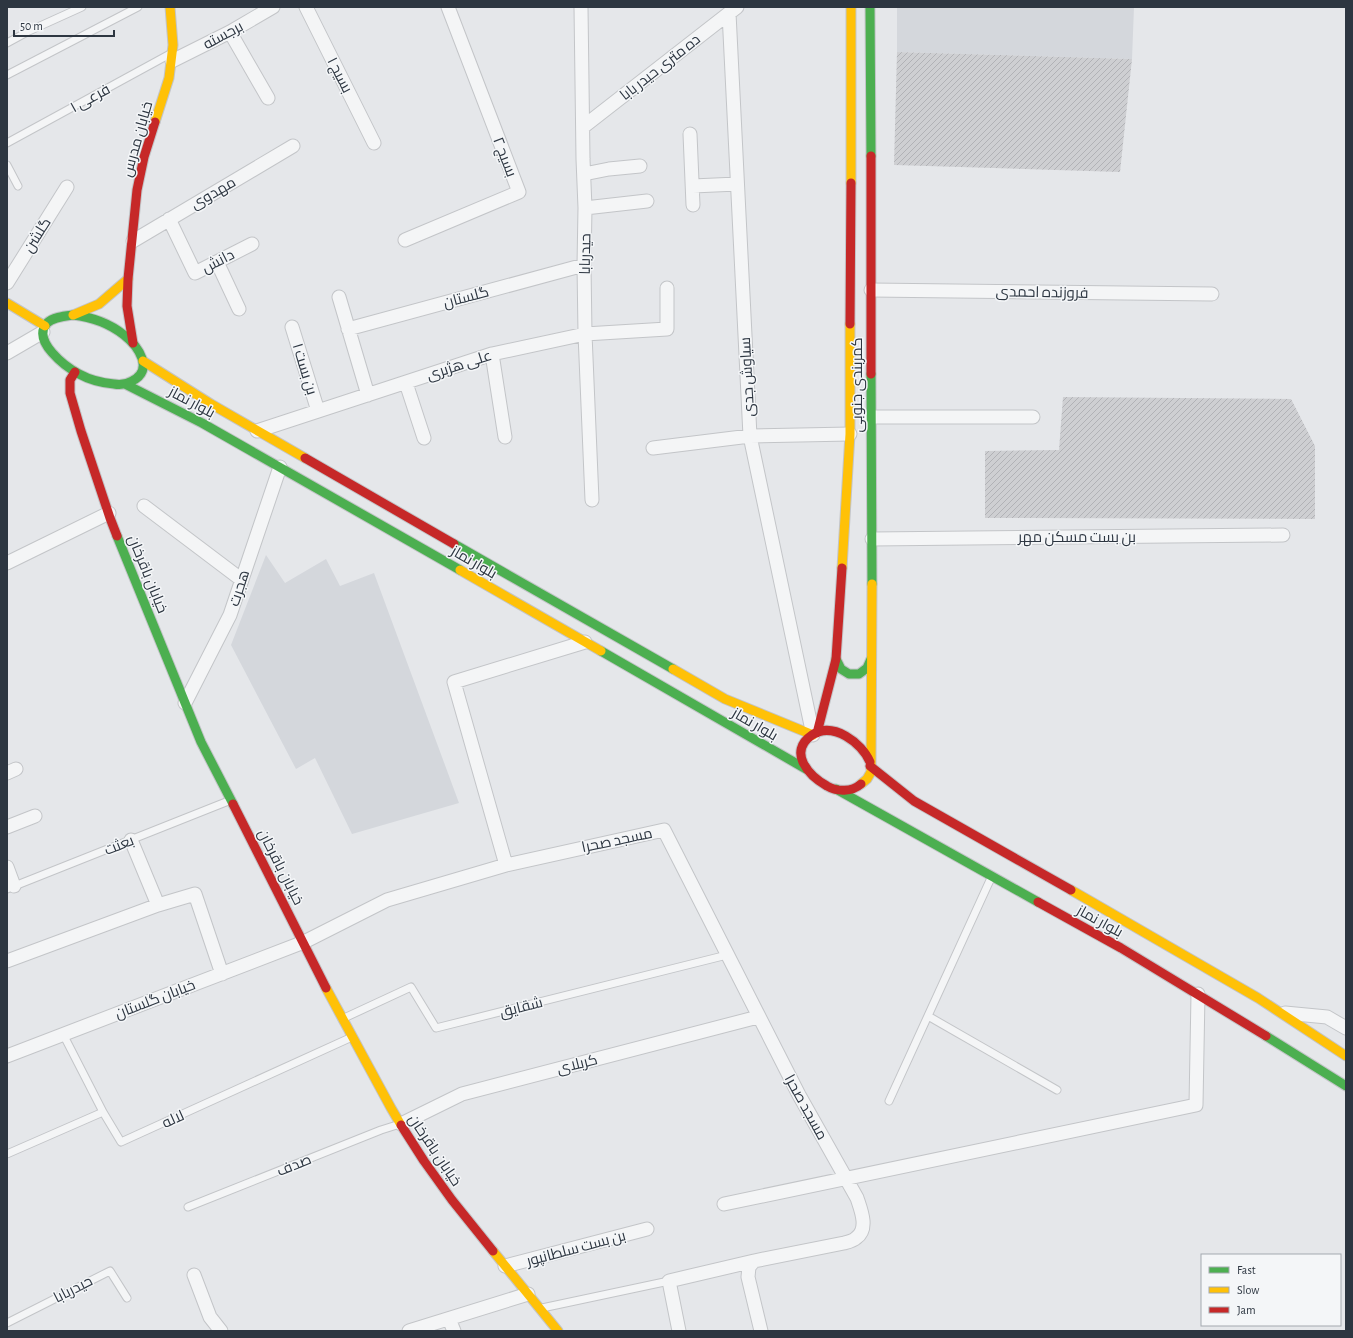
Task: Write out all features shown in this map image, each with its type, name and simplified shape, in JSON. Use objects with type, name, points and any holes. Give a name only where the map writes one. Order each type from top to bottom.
[{"type":"main road","name":"خیابان مدرس","points":[[133,343],[127,306],[128,279],[137,190],[144,156],[170,78],[174,45],[170,7]]},
{"type":"main road","name":"کمربندی جنوبی","points":[[851,7],[861,102],[871,290],[872,539],[870,764]]},
{"type":"main road","name":"کمربندی جنوبی","points":[[815,734],[836,659],[850,434],[861,102],[870,7]]},
{"type":"main road","points":[[73,315],[99,304],[128,279]]},
{"type":"main road","points":[[7,303],[44,329]]},
{"type":"main road","points":[[73,315],[99,321],[112,327],[133,343],[144,361],[144,369],[141,376],[134,381],[125,384],[114,385],[88,378],[75,372],[54,356],[47,347],[43,338],[46,323],[53,318],[73,315]]},
{"type":"main road","name":"بلوار نماز","points":[[144,361],[185,388],[257,430],[725,699],[815,734]]},
{"type":"main road","name":"خیابان باقرخان","points":[[75,372],[70,380],[70,393],[81,431],[109,513],[201,742],[342,1019],[391,1108],[424,1161],[452,1200],[558,1331]]},
{"type":"main road","name":"بلوار نماز","points":[[125,384],[178,410],[280,467],[585,642],[760,739],[806,769]]},
{"type":"main road","points":[[178,410],[172,395],[179,388],[185,388]]},
{"type":"main road","points":[[836,659],[841,669],[850,674],[859,674],[867,668],[871,659]]},
{"type":"main road","points":[[762,714],[767,724]]},
{"type":"main road","points":[[824,731],[836,732],[848,736],[858,743],[866,752],[870,764],[871,772],[866,781],[858,787],[848,790],[836,789],[824,785],[813,778],[806,769],[802,760],[802,749],[806,740],[815,734],[824,731]]},
{"type":"main road","name":"بلوار نماز","points":[[870,764],[914,800],[948,821],[1251,994],[1278,1012],[1292,1025],[1346,1056]]},
{"type":"main road","name":"بلوار نماز","points":[[836,789],[1121,948],[1198,994],[1282,1041],[1346,1086]]},
{"type":"main road","points":[[903,803],[914,800]]},
{"type":"main road","points":[[897,814],[900,825]]},
{"type":"street","name":"برجسته","points":[[172,57],[230,32],[273,7]]},
{"type":"street","name":"بسیج ۱","points":[[306,7],[374,143]]},
{"type":"street","name":"بسیج ۲","points":[[405,240],[519,192],[448,7]]},
{"type":"street","name":"حیدربابا","points":[[581,7],[585,208],[585,334],[592,500]]},
{"type":"street","name":"ده متری حیدر بابا","points":[[583,127],[733,10]]},
{"type":"street","name":"سیاوش جدی","points":[[733,10],[737,184],[750,436],[815,734]]},
{"type":"street","points":[[230,32],[268,98]]},
{"type":"street","points":[[690,134],[693,205]]},
{"type":"street","name":"مهدوی","points":[[133,241],[293,146]]},
{"type":"street","points":[[584,174],[609,169],[640,166]]},
{"type":"street","points":[[693,186],[737,184]]},
{"type":"street","name":"گلشن","points":[[7,283],[67,187]]},
{"type":"street","points":[[585,208],[647,201]]},
{"type":"street","name":"دانش","points":[[169,220],[195,273],[252,244]]},
{"type":"street","points":[[217,262],[239,309]]},
{"type":"street","name":"گلستان","points":[[348,329],[584,265]]},
{"type":"street","name":"علی هژبری","points":[[257,430],[492,354],[585,334],[667,328],[667,288]]},
{"type":"street","name":"فروزنده احمدی","points":[[871,290],[1212,294]]},
{"type":"street","points":[[339,298],[368,395]]},
{"type":"street","name":"بن بست ۱","points":[[292,327],[318,411]]},
{"type":"street","points":[[7,353],[44,329]]},
{"type":"street","points":[[492,354],[505,437]]},
{"type":"street","points":[[406,382],[424,438]]},
{"type":"street","points":[[871,416],[1033,417]]},
{"type":"street","points":[[653,448],[750,436],[850,434]]},
{"type":"street","name":"هجرت","points":[[185,704],[230,615],[280,467]]},
{"type":"street","points":[[144,506],[242,580]]},
{"type":"street","points":[[7,563],[109,513]]},
{"type":"street","name":"بن بست مسکن مهر","points":[[872,539],[1283,536]]},
{"type":"street","points":[[506,865],[454,682],[585,642]]},
{"type":"street","points":[[7,827],[35,816]]},
{"type":"street","name":"مسجد صحرا","points":[[506,865],[664,830],[758,1018],[857,1198],[862,1216],[863,1228],[857,1238],[844,1243],[754,1261],[669,1281]]},
{"type":"street","points":[[131,840],[158,905]]},
{"type":"street","name":"خیابان گلستان","points":[[7,1056],[304,942],[388,900],[506,865]]},
{"type":"street","points":[[7,867],[11,888]]},
{"type":"street","points":[[7,960],[158,905],[195,894],[222,974]]},
{"type":"street","points":[[724,1204],[1196,1105],[1198,994]]},
{"type":"street","points":[[1278,1012],[1327,1017],[1346,1028]]},
{"type":"street","name":"کربلای","points":[[401,1124],[462,1094],[758,1018]]},
{"type":"street","name":"بن بست سلطانپور","points":[[506,1266],[647,1229]]},
{"type":"street","points":[[754,1261],[749,1267],[748,1277],[761,1331]]},
{"type":"street","points":[[194,1275],[210,1318],[221,1331]]},
{"type":"street","points":[[669,1281],[679,1331]]},
{"type":"street","points":[[409,1331],[528,1294]]},
{"type":"street","points":[[449,1319],[454,1331]]},
{"type":"lane","points":[[7,43],[29,31],[82,7]]},
{"type":"lane","points":[[7,75],[138,7]]},
{"type":"lane","name":"فرعی ۱","points":[[7,143],[172,57]]},
{"type":"lane","points":[[7,165],[18,186]]},
{"type":"lane","name":"بعثت","points":[[11,888],[231,800]]},
{"type":"lane","points":[[889,1101],[992,876]]},
{"type":"lane","name":"شقایق","points":[[342,1019],[411,987],[436,1028],[727,955]]},
{"type":"lane","points":[[928,1016],[1057,1090]]},
{"type":"lane","points":[[7,1154],[103,1112],[63,1034]]},
{"type":"lane","name":"لاله","points":[[103,1112],[121,1142],[352,1037]]},
{"type":"lane","name":"صدف","points":[[188,1207],[381,1130],[401,1124]]},
{"type":"lane","name":"حیدربابا","points":[[7,1323],[110,1271],[127,1298]]},
{"type":"lane","points":[[540,1308],[669,1281]]},
{"type":"shaded area","points":[[897,7],[1134,7],[1132,59],[897,52]]},
{"type":"shaded area","points":[[266,555],[285,583],[326,559],[340,586],[374,573],[459,803],[352,834],[315,758],[296,769],[231,645]]},
{"type":"building","points":[[897,52],[1132,59],[1120,172],[894,165]]},
{"type":"building","points":[[1063,397],[1291,399],[1315,446],[1315,519],[985,518],[985,451],[1059,450]]},
{"type":"traffic: fast","points":[[870,7],[871,156]]},
{"type":"traffic: fast","points":[[73,315],[86,317],[106,324],[124,335],[139,351],[142,358],[143,365],[139,376],[130,382],[123,384],[101,382],[79,374],[59,360],[52,353],[43,338],[43,330],[47,323],[52,319],[73,315]]},
{"type":"traffic: fast","points":[[871,374],[872,584]]},
{"type":"traffic: fast","points":[[125,384],[202,423],[460,570]]},
{"type":"traffic: fast","points":[[117,536],[201,742],[233,804]]},
{"type":"traffic: fast","points":[[454,544],[673,669]]},
{"type":"traffic: fast","points":[[601,651],[806,769]]},
{"type":"traffic: fast","points":[[836,659],[841,669],[849,674],[859,674],[867,668],[871,659]]},
{"type":"traffic: fast","points":[[836,789],[1038,902]]},
{"type":"traffic: fast","points":[[1266,1036],[1346,1086]]},
{"type":"traffic: slow","points":[[155,122],[169,78],[173,45],[170,7]]},
{"type":"traffic: slow","points":[[851,7],[851,183]]},
{"type":"traffic: slow","points":[[73,315],[99,304],[128,279]]},
{"type":"traffic: slow","points":[[7,303],[45,326]]},
{"type":"traffic: slow","points":[[842,568],[850,434],[850,324]]},
{"type":"traffic: slow","points":[[143,361],[211,404],[305,458]]},
{"type":"traffic: slow","points":[[460,570],[601,651]]},
{"type":"traffic: slow","points":[[861,784],[867,779],[871,772],[872,584]]},
{"type":"traffic: slow","points":[[673,669],[725,699],[813,735]]},
{"type":"traffic: slow","points":[[1071,890],[1258,998],[1346,1056]]},
{"type":"traffic: slow","points":[[326,988],[401,1125]]},
{"type":"traffic: slow","points":[[493,1251],[558,1331]]},
{"type":"traffic: jam","points":[[133,343],[127,306],[128,279],[137,190],[144,157],[155,122]]},
{"type":"traffic: jam","points":[[871,156],[871,374]]},
{"type":"traffic: jam","points":[[850,324],[851,183]]},
{"type":"traffic: jam","points":[[75,372],[70,380],[70,393],[81,431],[117,536]]},
{"type":"traffic: jam","points":[[305,458],[454,544]]},
{"type":"traffic: jam","points":[[817,733],[836,659],[842,568]]},
{"type":"traffic: jam","points":[[861,784],[853,789],[840,790],[831,788],[820,782],[803,763],[801,749],[812,735],[820,731],[837,732],[854,741],[861,748],[870,762]]},
{"type":"traffic: jam","points":[[870,766],[914,801],[1071,890]]},
{"type":"traffic: jam","points":[[233,804],[326,988]]},
{"type":"traffic: jam","points":[[1038,902],[1121,948],[1266,1036]]},
{"type":"traffic: jam","points":[[401,1125],[424,1161],[452,1200],[493,1251]]}]
